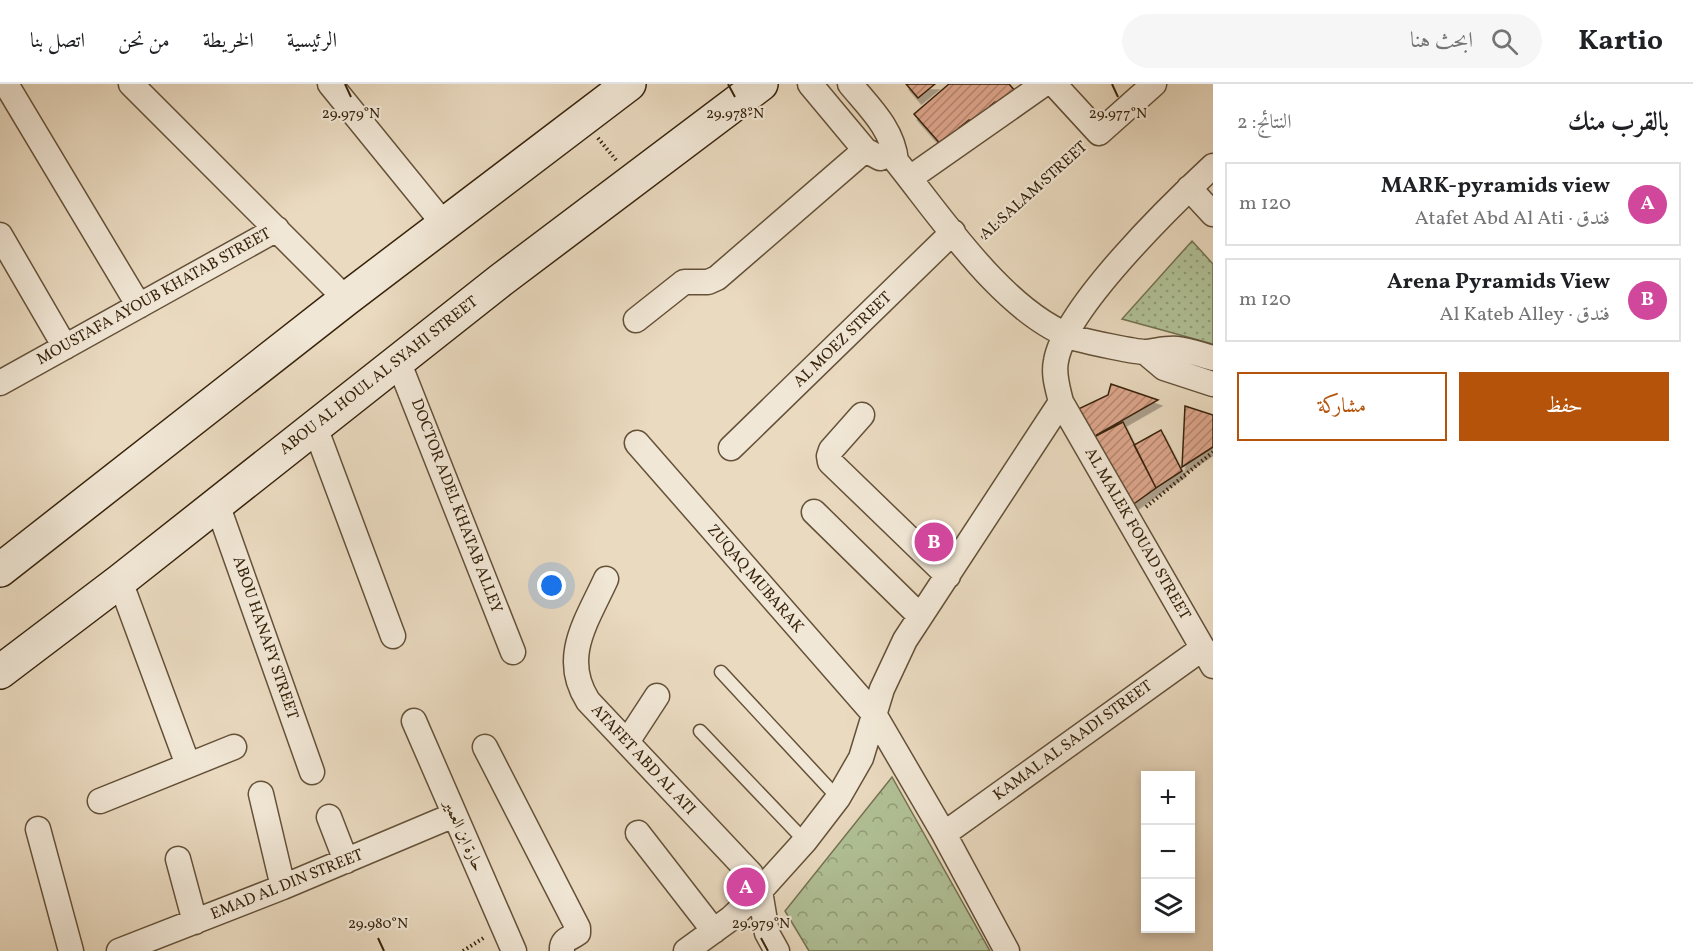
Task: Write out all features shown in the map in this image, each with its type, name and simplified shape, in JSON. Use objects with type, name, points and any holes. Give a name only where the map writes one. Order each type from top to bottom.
[{"type":"main road","points":[[0,570],[443,223],[629,84]]},
{"type":"main road","name":"ABOU AL HOUL AL SYAHI STREET","points":[[0,672],[120,581],[399,361],[761,84]]},
{"type":"street","points":[[6,84],[139,306]]},
{"type":"street","points":[[131,84],[346,299]]},
{"type":"street","points":[[330,84],[443,223]]},
{"type":"street","points":[[810,84],[865,150],[903,169]]},
{"type":"street","points":[[850,84],[885,128],[894,144],[903,169],[987,275],[1016,302],[1077,339],[1145,352],[1165,349],[1180,350],[1213,358]]},
{"type":"street","points":[[1054,84],[1099,133]]},
{"type":"street","name":"AL SALAM STREET","points":[[1099,133],[1154,84]]},
{"type":"street","points":[[903,169],[1030,88]]},
{"type":"street","points":[[636,320],[684,282],[708,282],[717,278],[865,150]]},
{"type":"street","points":[[686,951],[714,931],[760,891],[838,798],[861,758],[874,714],[893,664],[920,616],[1061,402],[1055,367],[1065,333],[1088,299],[1127,254],[1213,166]]},
{"type":"street","points":[[1189,188],[1213,214]]},
{"type":"street","name":"MOUSTAFA AYOUB KHATAB STREET","points":[[0,383],[277,229]]},
{"type":"street","points":[[0,235],[65,347]]},
{"type":"street","name":"AL MOEZ STREET","points":[[731,448],[961,241]]},
{"type":"street","points":[[1145,352],[1164,368],[1213,384]]},
{"type":"street","name":"DOCTOR ADEL KHATAB ALLEY","points":[[399,361],[513,652]]},
{"type":"street","name":"AL MALEK FOUAD STREET","points":[[1061,402],[1208,657]]},
{"type":"street","points":[[862,415],[831,450],[830,462],[948,576]]},
{"type":"street","points":[[315,427],[393,636]]},
{"type":"street","name":"ZUQAQ MUBARAK","points":[[637,443],[874,714],[944,834],[1007,951]]},
{"type":"street","name":"ABOU HANAFY STREET","points":[[218,504],[312,772]]},
{"type":"street","points":[[814,512],[920,616]]},
{"type":"street","name":"ATAFET ABD AL ATI","points":[[606,579],[576,645],[575,669],[588,701],[744,867],[760,891]]},
{"type":"street","points":[[120,581],[188,765]]},
{"type":"street","name":"KAMAL AL SAADI STREET","points":[[944,834],[1208,657]]},
{"type":"street","points":[[627,742],[657,696]]},
{"type":"street","name":"حارة ابن العمير","points":[[414,721],[514,951]]},
{"type":"street","points":[[100,801],[234,747]]},
{"type":"street","points":[[485,747],[578,928],[578,933],[562,943],[562,951]]},
{"type":"street","points":[[261,794],[283,887]]},
{"type":"street","name":"EMAD AL DIN STREET","points":[[118,951],[283,887],[454,815]]},
{"type":"street","points":[[329,817],[346,861]]},
{"type":"street","points":[[38,829],[71,951]]},
{"type":"street","points":[[638,833],[714,931]]},
{"type":"street","points":[[178,859],[195,922]]},
{"type":"street","points":[[760,891],[764,924],[777,951]]},
{"type":"lane","points":[[721,672],[838,798]]},
{"type":"lane","points":[[700,731],[805,840]]},
{"type":"path","points":[[583,119],[633,181]]},
{"type":"path","name":"AL SALAM STREET","points":[[961,241],[1099,133]]},
{"type":"path","points":[[1129,520],[1213,452]]},
{"type":"green space","points":[[1192,241],[1213,264],[1213,344],[1122,319]]},
{"type":"green space","points":[[892,777],[990,951],[809,951],[785,911]]},
{"type":"building","points":[[906,84],[935,84],[918,98]]},
{"type":"building","points":[[949,84],[1009,84],[1017,93],[999,108],[995,102],[990,106],[995,112],[971,122],[969,120],[959,128],[961,131],[943,147],[914,114]]},
{"type":"building","points":[[1111,384],[1158,400],[1088,440],[1072,412],[1108,395]]},
{"type":"building","points":[[1185,406],[1213,415],[1213,447],[1182,467]]},
{"type":"building","points":[[1123,422],[1156,488],[1128,508],[1088,440]]},
{"type":"building","points":[[1161,430],[1182,471],[1156,488],[1134,445]]},
{"type":"place","name":"Arena Pyramids View","points":[[934,542]]},
{"type":"place","name":"MARK-pyramids view","points":[[746,887]]}]
